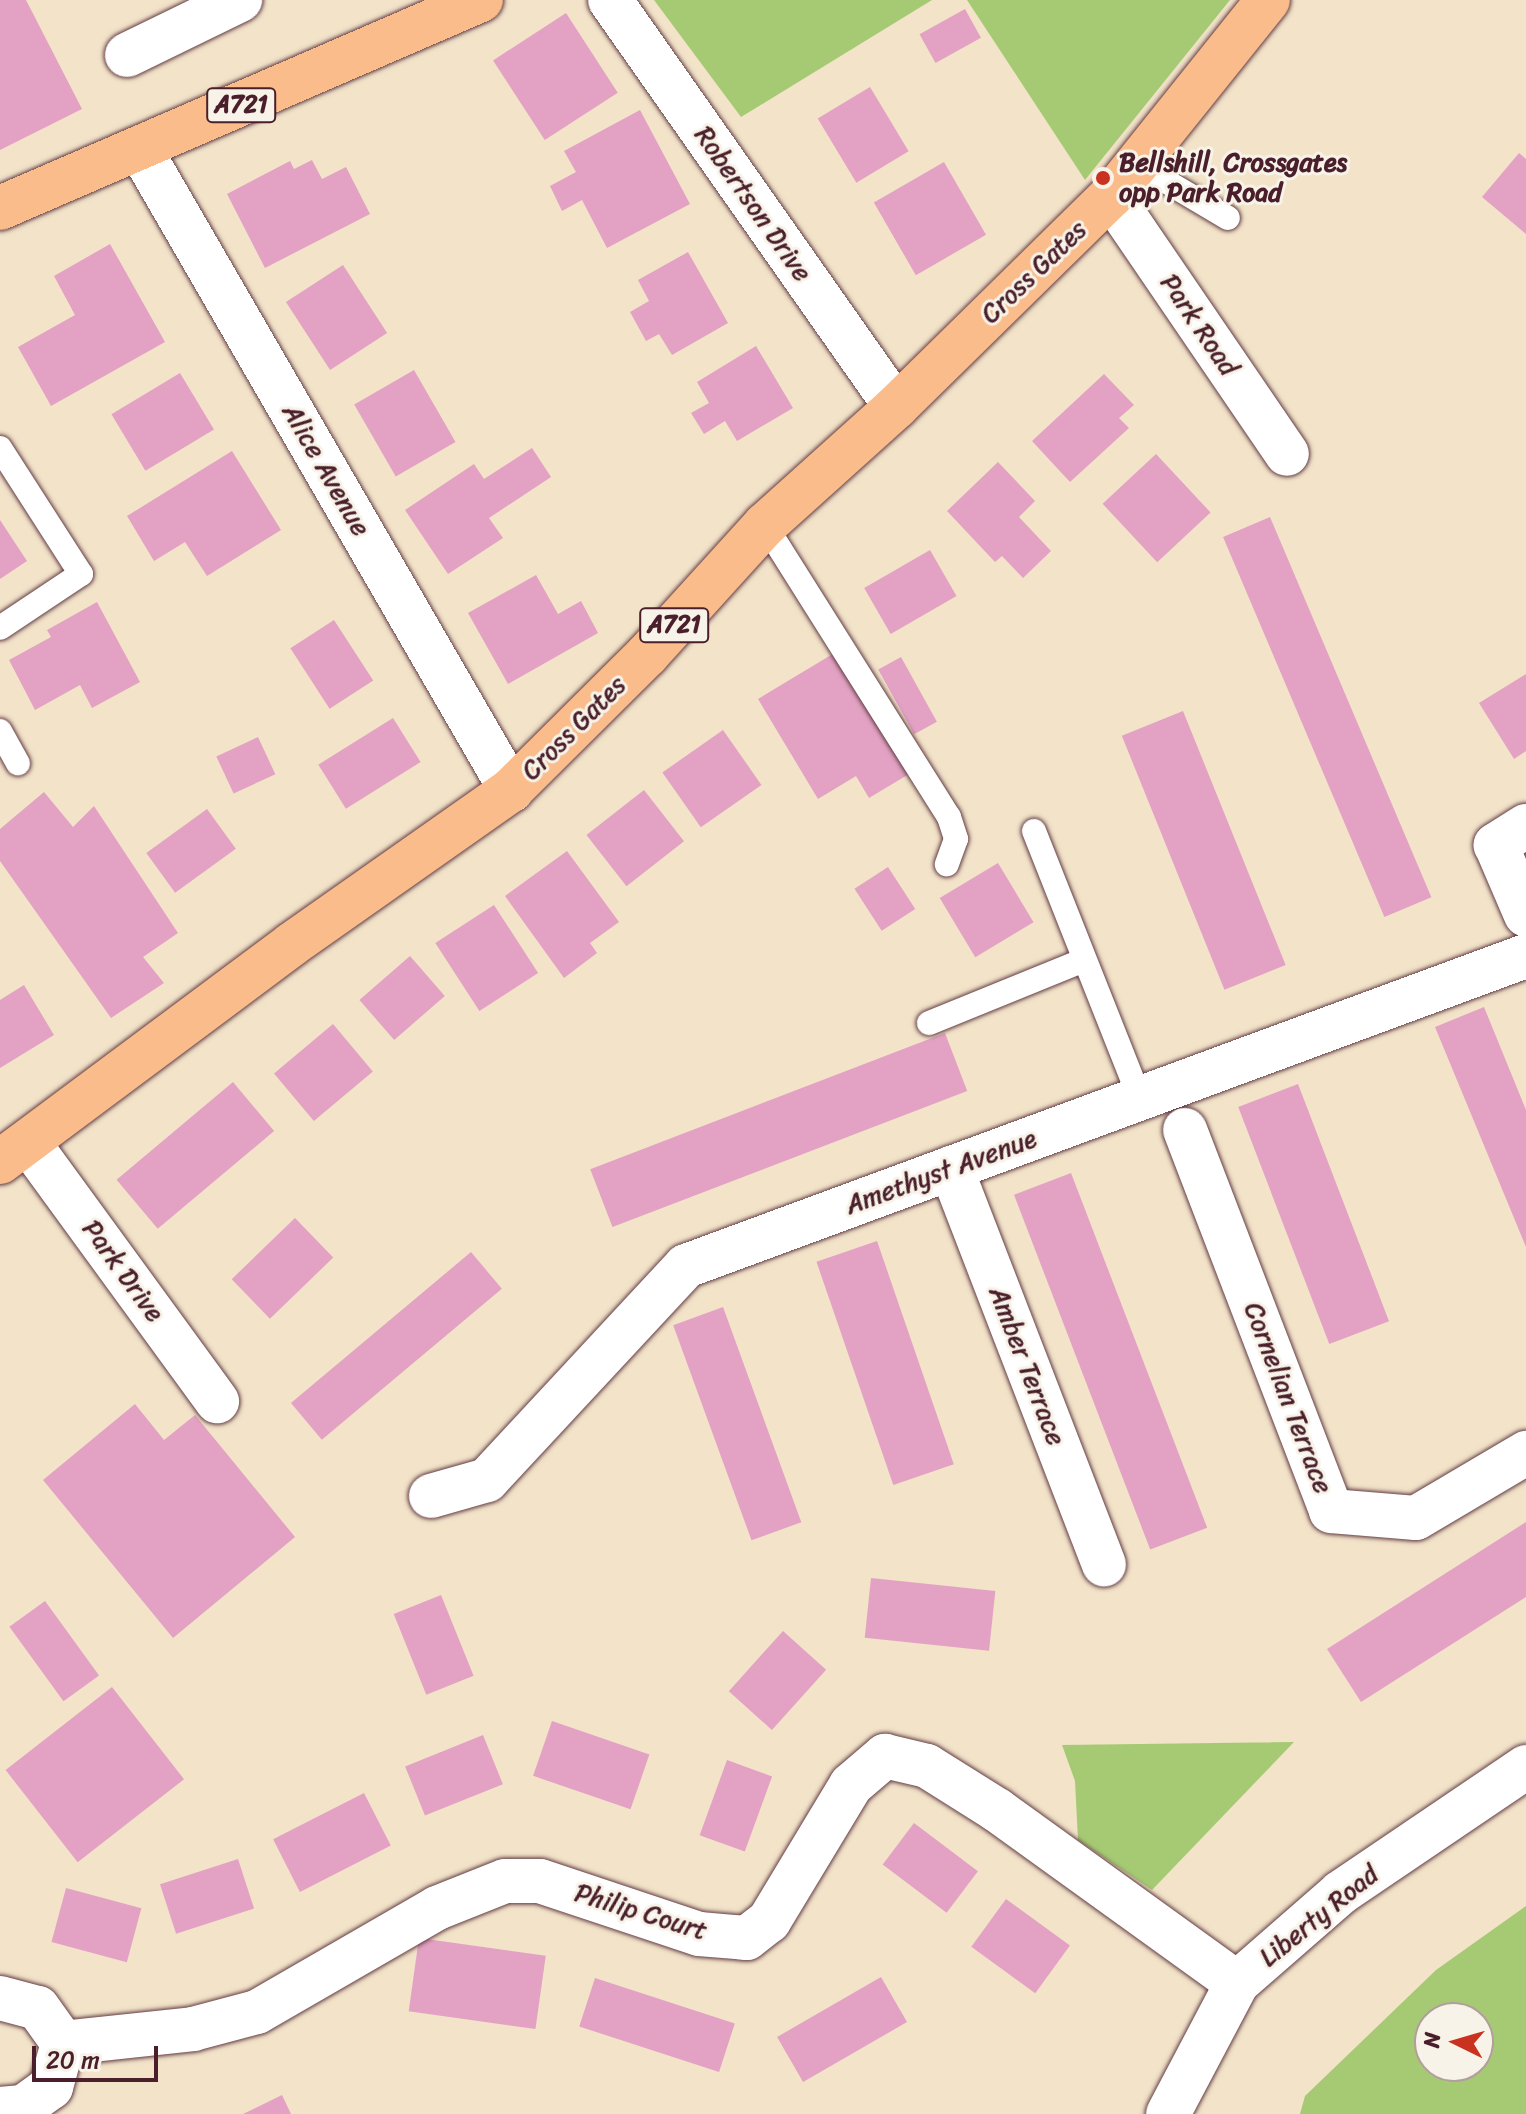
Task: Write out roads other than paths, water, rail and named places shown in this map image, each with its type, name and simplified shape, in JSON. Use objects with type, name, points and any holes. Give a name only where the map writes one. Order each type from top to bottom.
[{"type":"main road","name":"A721","points":[[0,208],[481,0]]},
{"type":"main road","name":"Cross Gates","points":[[14,1152],[292,944],[511,790],[647,655],[765,525],[896,407],[1126,181],[1268,0]]},
{"type":"street","points":[[127,55],[240,0]]},
{"type":"street","name":"Robertson Drive","points":[[610,0],[896,407]]},
{"type":"street","name":"Alice Avenue","points":[[140,149],[511,790]]},
{"type":"street","name":"Park Road","points":[[1126,181],[1287,454]]},
{"type":"street","points":[[1511,836],[1526,915]]},
{"type":"street","name":"Amethyst Avenue","points":[[431,1496],[487,1480],[686,1266],[1526,956]]},
{"type":"street","name":"Cornelian Terrace","points":[[1185,1130],[1331,1511],[1416,1518],[1526,1453]]},
{"type":"street","name":"Park Drive","points":[[14,1152],[217,1401]]},
{"type":"street","name":"Amber Terrace","points":[[951,1168],[1104,1564]]},
{"type":"street","name":"Philip Court","points":[[63,2043],[193,2029],[257,2012],[437,1908],[505,1881],[540,1881],[699,1934],[747,1938],[769,1921],[851,1785],[885,1756],[927,1766],[997,1810],[1237,1983]]},
{"type":"street","name":"Liberty Road","points":[[1168,2114],[1237,1983],[1340,1893],[1526,1767]]},
{"type":"street","points":[[0,1998],[38,2008],[63,2043],[51,2087],[23,2107],[0,2109]]},
{"type":"lane","points":[[1126,181],[1228,218]]},
{"type":"lane","points":[[0,448],[81,574],[0,628]]},
{"type":"lane","points":[[765,525],[949,817],[956,839],[947,864]]},
{"type":"lane","points":[[0,731],[18,763]]},
{"type":"lane","points":[[1034,831],[1140,1099]]},
{"type":"lane","points":[[929,1023],[1084,960]]},
{"type":"place","name":"Bellshill, Crossgates opp Park Road","points":[[1103,178]]}]
